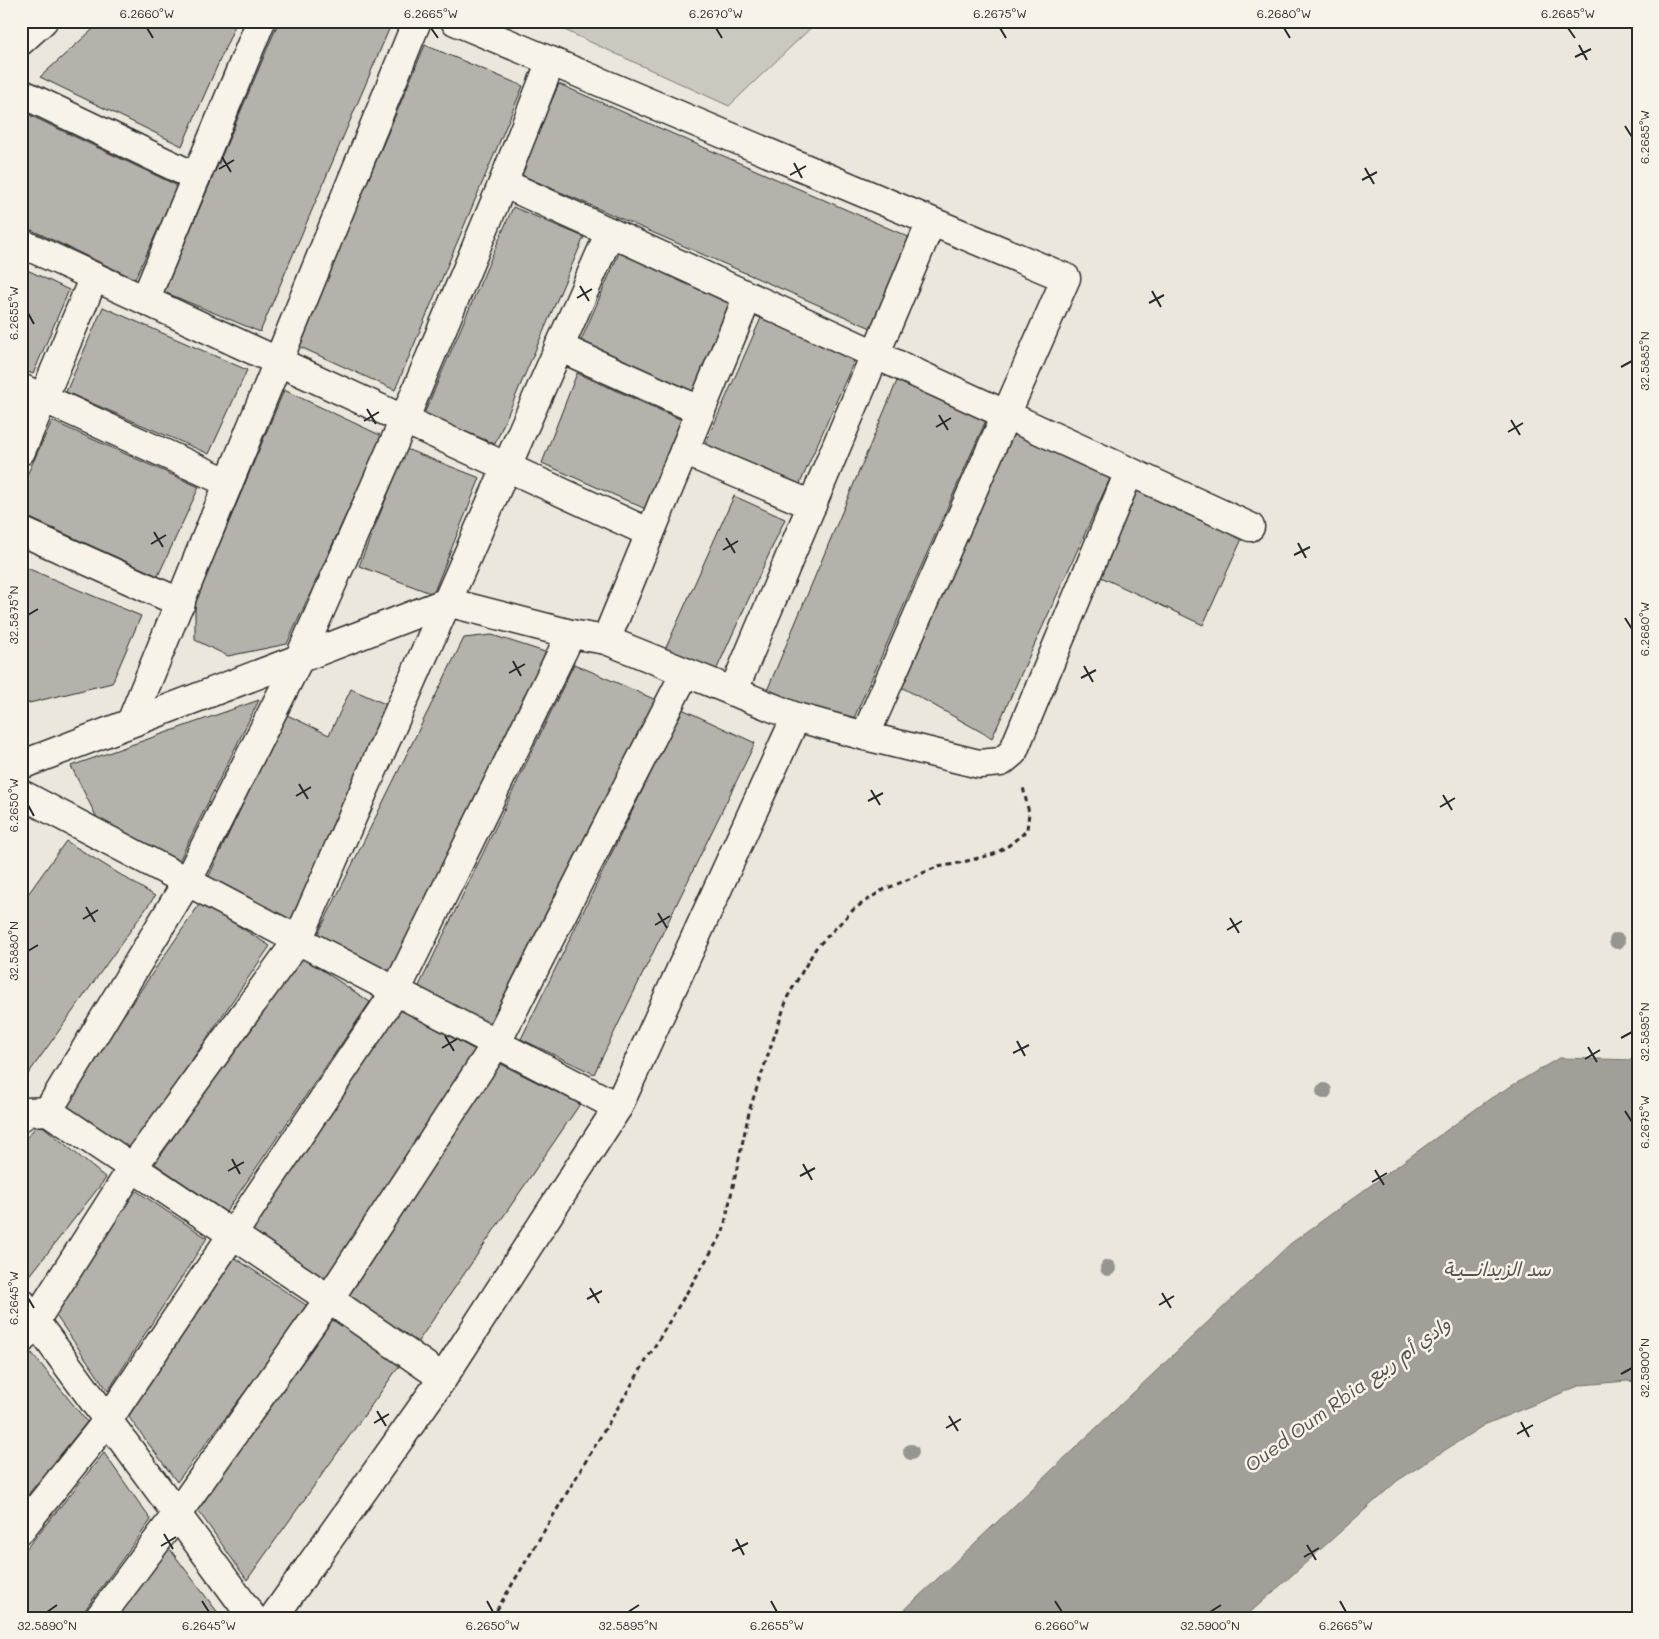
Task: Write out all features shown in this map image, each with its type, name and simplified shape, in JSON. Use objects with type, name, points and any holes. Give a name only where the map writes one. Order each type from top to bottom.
[{"type":"street","points":[[21,41],[43,21]]},
{"type":"street","points":[[145,300],[261,21]]},
{"type":"street","points":[[132,722],[417,21]]},
{"type":"street","points":[[455,21],[1066,278],[865,736]]},
{"type":"street","points":[[48,1111],[187,882],[299,659],[404,420],[503,183],[551,61]]},
{"type":"street","points":[[21,93],[196,177]]},
{"type":"street","points":[[503,183],[1250,527]]},
{"type":"street","points":[[733,692],[931,222]]},
{"type":"street","points":[[253,1618],[108,1420],[26,1321],[133,1167],[298,940],[610,232]]},
{"type":"street","points":[[21,243],[650,533]]},
{"type":"street","points":[[21,451],[32,393],[94,277]]},
{"type":"street","points":[[606,640],[748,296]]},
{"type":"street","points":[[559,347],[701,411]]},
{"type":"street","points":[[32,393],[229,484]]},
{"type":"street","points":[[684,451],[812,505]]},
{"type":"street","points":[[21,765],[447,602],[571,634],[606,640],[796,717],[979,764],[1001,762],[1013,752],[1129,472]]},
{"type":"street","points":[[21,530],[181,603]]},
{"type":"street","points":[[21,1529],[108,1420],[396,991],[571,634]]},
{"type":"street","points":[[99,1618],[177,1514],[329,1299],[496,1044],[685,673]]},
{"type":"street","points":[[273,1618],[443,1378],[618,1106],[796,717]]},
{"type":"street","points":[[21,794],[496,1044],[618,1106]]},
{"type":"street","points":[[21,1117],[28,1112],[48,1111],[233,1234],[443,1378]]},
{"type":"path","points":[[492,1618],[723,1232],[750,1108],[788,996],[816,948],[854,909],[881,890],[937,866],[955,864],[994,854],[1023,834],[1027,829],[1028,813],[1013,752]]},
{"type":"shaded area","points":[[545,21],[818,21],[729,106]]},
{"type":"water","name":"سد الزيدانـــيـة","points":[[1559,1058],[1638,1060],[1638,1382],[1627,1381],[1581,1385],[1484,1425],[1397,1481],[1244,1618],[896,1618],[1290,1244],[1491,1098]]},
{"type":"building","points":[[102,21],[237,21],[182,146],[40,77]]},
{"type":"building","points":[[279,21],[377,21],[390,27],[260,332],[164,292]]},
{"type":"building","points":[[425,45],[523,86],[395,390],[298,346]]},
{"type":"building","points":[[559,84],[911,238],[871,328],[519,174]]},
{"type":"building","points":[[21,111],[178,186],[135,279],[21,225]]},
{"type":"building","points":[[513,207],[584,237],[495,444],[424,414]]},
{"type":"building","points":[[619,253],[733,301],[693,394],[579,345]]},
{"type":"building","points":[[21,267],[69,290],[33,374],[21,369]]},
{"type":"building","points":[[103,307],[247,370],[209,454],[66,392]]},
{"type":"building","points":[[761,318],[855,359],[798,488],[704,447]]},
{"type":"building","points":[[577,373],[684,421],[648,510],[542,463]]},
{"type":"building","points":[[897,381],[987,418],[850,727],[766,693]]},
{"type":"building","points":[[284,390],[382,436],[287,644],[228,656],[195,640],[195,603]]},
{"type":"building","points":[[52,421],[199,487],[158,576],[21,514],[21,488]]},
{"type":"building","points":[[1011,428],[1113,472],[992,738],[896,684]]},
{"type":"building","points":[[406,449],[480,478],[433,594],[359,566]]},
{"type":"building","points":[[1139,485],[1245,532],[1203,625],[1101,577]]},
{"type":"building","points":[[734,496],[785,519],[714,675],[664,652]]},
{"type":"building","points":[[22,566],[141,616],[112,683],[21,705]]},
{"type":"building","points":[[492,635],[548,653],[393,973],[318,934],[464,638]]},
{"type":"building","points":[[574,664],[656,700],[493,1028],[418,988]]},
{"type":"building","points":[[351,689],[392,707],[291,919],[207,880],[285,714],[329,735]]},
{"type":"building","points":[[259,700],[179,861],[100,824],[71,766]]},
{"type":"building","points":[[682,709],[755,743],[594,1074],[521,1039]]},
{"type":"building","points":[[66,841],[155,896],[21,1084],[21,904]]},
{"type":"building","points":[[201,902],[270,946],[129,1152],[61,1107]]},
{"type":"building","points":[[298,954],[370,1002],[226,1212],[155,1164]]},
{"type":"building","points":[[398,1008],[475,1050],[325,1284],[247,1236]]},
{"type":"building","points":[[499,1063],[580,1104],[415,1346],[347,1299]]},
{"type":"building","points":[[39,1123],[106,1178],[25,1282],[21,1277],[21,1144]]},
{"type":"building","points":[[135,1190],[207,1238],[108,1391],[52,1310]]},
{"type":"building","points":[[232,1256],[309,1307],[177,1482],[128,1416]]},
{"type":"building","points":[[332,1318],[400,1365],[247,1580],[197,1509]]},
{"type":"building","points":[[32,1353],[87,1422],[21,1503],[21,1368]]},
{"type":"building","points":[[104,1453],[151,1520],[79,1618],[21,1618],[21,1555]]},
{"type":"building","points":[[166,1544],[222,1618],[112,1618]]},
{"type":"water label","name":"Oued Oum Rbia وادي أم ربيع","points":[[1347,1394]]}]
